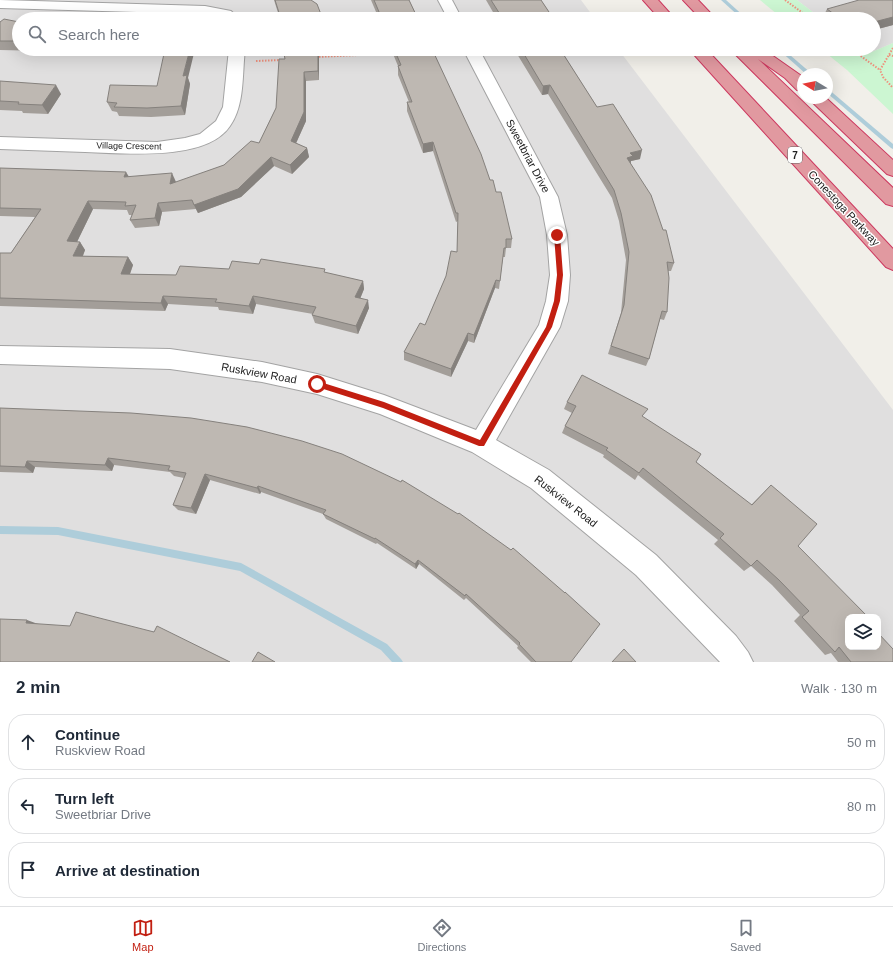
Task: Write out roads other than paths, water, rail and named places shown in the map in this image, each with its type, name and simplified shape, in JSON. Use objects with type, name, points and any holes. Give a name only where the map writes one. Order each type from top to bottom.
[{"type":"highway","points":[[650,0],[661,12]]},
{"type":"highway","points":[[690,0],[702,12]]},
{"type":"highway","name":"Conestoga Parkway","points":[[703,56],[893,262]]},
{"type":"highway","points":[[745,56],[893,199]]},
{"type":"highway","points":[[763,56],[797,80]]},
{"type":"highway","points":[[822,104],[893,170]]},
{"type":"street","points":[[445,0],[451,12]]},
{"type":"street","points":[[0,4],[205,10],[216,12]]},
{"type":"street","name":"Village Crescent","points":[[0,143],[157,148],[185,144],[206,138],[223,124],[231,107],[236,56]]},
{"type":"street","name":"Sweetbriar Drive","points":[[475,56],[549,197],[557,235],[560,275],[557,301],[549,327],[481,444]]},
{"type":"street","name":"Ruskview Road","points":[[0,355],[170,359],[262,372],[317,384],[384,405],[481,444],[540,479],[646,564],[726,646],[738,662]]},
{"type":"waterway","points":[[723,0],[737,12]]},
{"type":"waterway","points":[[788,56],[802,68]]},
{"type":"waterway","points":[[833,95],[893,147]]},
{"type":"waterway","points":[[0,530],[58,531],[241,567],[384,647],[398,662]]}]
